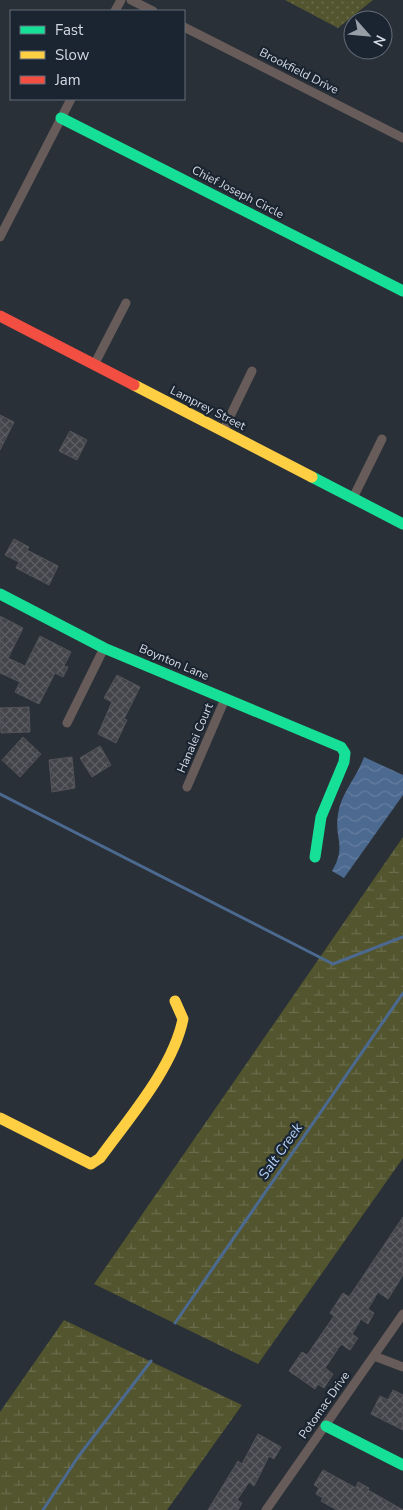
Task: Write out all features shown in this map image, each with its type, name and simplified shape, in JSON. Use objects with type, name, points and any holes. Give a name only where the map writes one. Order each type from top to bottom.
[{"type":"street","points":[[131,0],[151,10]]},
{"type":"street","name":"Brookfield Drive","points":[[185,28],[403,138]]},
{"type":"street","points":[[0,237],[70,100]]},
{"type":"street","name":"Chief Joseph Circle","points":[[61,118],[403,291]]},
{"type":"street","points":[[94,365],[126,303]]},
{"type":"street","name":"Lamprey Street","points":[[0,316],[403,524]]},
{"type":"street","points":[[223,431],[252,372]]},
{"type":"street","points":[[352,498],[382,439]]},
{"type":"street","name":"Boynton Lane","points":[[0,594],[104,648],[341,746],[345,753],[344,762],[321,817],[315,858]]},
{"type":"street","points":[[67,723],[104,648]]},
{"type":"street","name":"Hanalei Court","points":[[187,787],[225,699]]},
{"type":"street","points":[[0,1118],[91,1164],[100,1158],[152,1084],[182,1029],[183,1016],[175,1001]]},
{"type":"street","name":"Potomac Drive","points":[[271,1509],[403,1314]]},
{"type":"street","points":[[374,1356],[403,1367]]},
{"type":"street","points":[[326,1426],[403,1465]]},
{"type":"green space","points":[[285,0],[373,0],[360,10],[343,10],[343,24],[338,28]]},
{"type":"green space","points":[[403,837],[403,1158],[258,1364],[94,1284]]},
{"type":"green space","points":[[64,1320],[242,1405],[167,1510],[0,1510],[0,1412]]},
{"type":"water","points":[[364,757],[403,775],[403,795],[344,878],[332,871],[339,855],[338,814],[342,799]]},
{"type":"building","points":[[0,415],[14,422],[0,450]]},
{"type":"building","points":[[70,431],[87,440],[77,460],[59,451]]},
{"type":"building","points":[[14,539],[29,547],[27,550],[58,566],[49,585],[16,568],[19,562],[5,555]]},
{"type":"building","points":[[0,616],[23,628],[8,658],[25,666],[40,636],[71,652],[64,666],[68,667],[63,677],[55,673],[39,704],[15,692],[20,682],[0,673]]},
{"type":"building","points":[[117,675],[140,687],[124,719],[127,720],[116,743],[98,734],[112,702],[104,698]]},
{"type":"building","points":[[29,707],[30,732],[1,733],[0,708]]},
{"type":"building","points":[[23,737],[41,754],[20,777],[2,760]]},
{"type":"building","points":[[100,746],[111,765],[92,777],[80,758]]},
{"type":"building","points":[[72,757],[75,788],[52,792],[49,760]]},
{"type":"building","points":[[403,1217],[403,1275],[388,1299],[378,1292],[368,1309],[374,1313],[368,1324],[361,1319],[352,1334],[358,1338],[350,1350],[341,1344],[325,1368],[333,1374],[324,1388],[318,1384],[315,1389],[289,1371],[302,1352],[307,1355],[334,1316],[330,1313],[343,1293],[349,1297]]},
{"type":"building","points":[[393,1390],[403,1395],[403,1430],[371,1414],[380,1396],[388,1400]]},
{"type":"building","points":[[258,1434],[281,1447],[274,1459],[269,1456],[254,1486],[249,1482],[237,1500],[242,1503],[238,1510],[208,1510],[238,1461],[242,1464]]},
{"type":"building","points":[[323,1470],[356,1488],[358,1482],[369,1488],[368,1490],[403,1510],[337,1510],[321,1501],[323,1498],[316,1494],[319,1488],[314,1485]]},
{"type":"waterway","points":[[0,794],[333,964],[403,937]]},
{"type":"waterway","name":"Salt Creek","points":[[175,1323],[403,993]]},
{"type":"waterway","name":"Salt Creek","points":[[43,1510],[78,1457],[151,1361]]},
{"type":"traffic: fast","points":[[61,118],[403,291]]},
{"type":"traffic: fast","points":[[312,477],[403,524]]},
{"type":"traffic: fast","points":[[0,594],[104,648],[341,747],[345,753],[344,762],[321,817],[315,857]]},
{"type":"traffic: fast","points":[[326,1426],[403,1465]]},
{"type":"traffic: slow","points":[[134,385],[312,477]]},
{"type":"traffic: slow","points":[[0,1118],[91,1164],[100,1158],[149,1092],[170,1056],[183,1019],[175,1001]]},
{"type":"traffic: jam","points":[[0,316],[134,385]]}]
